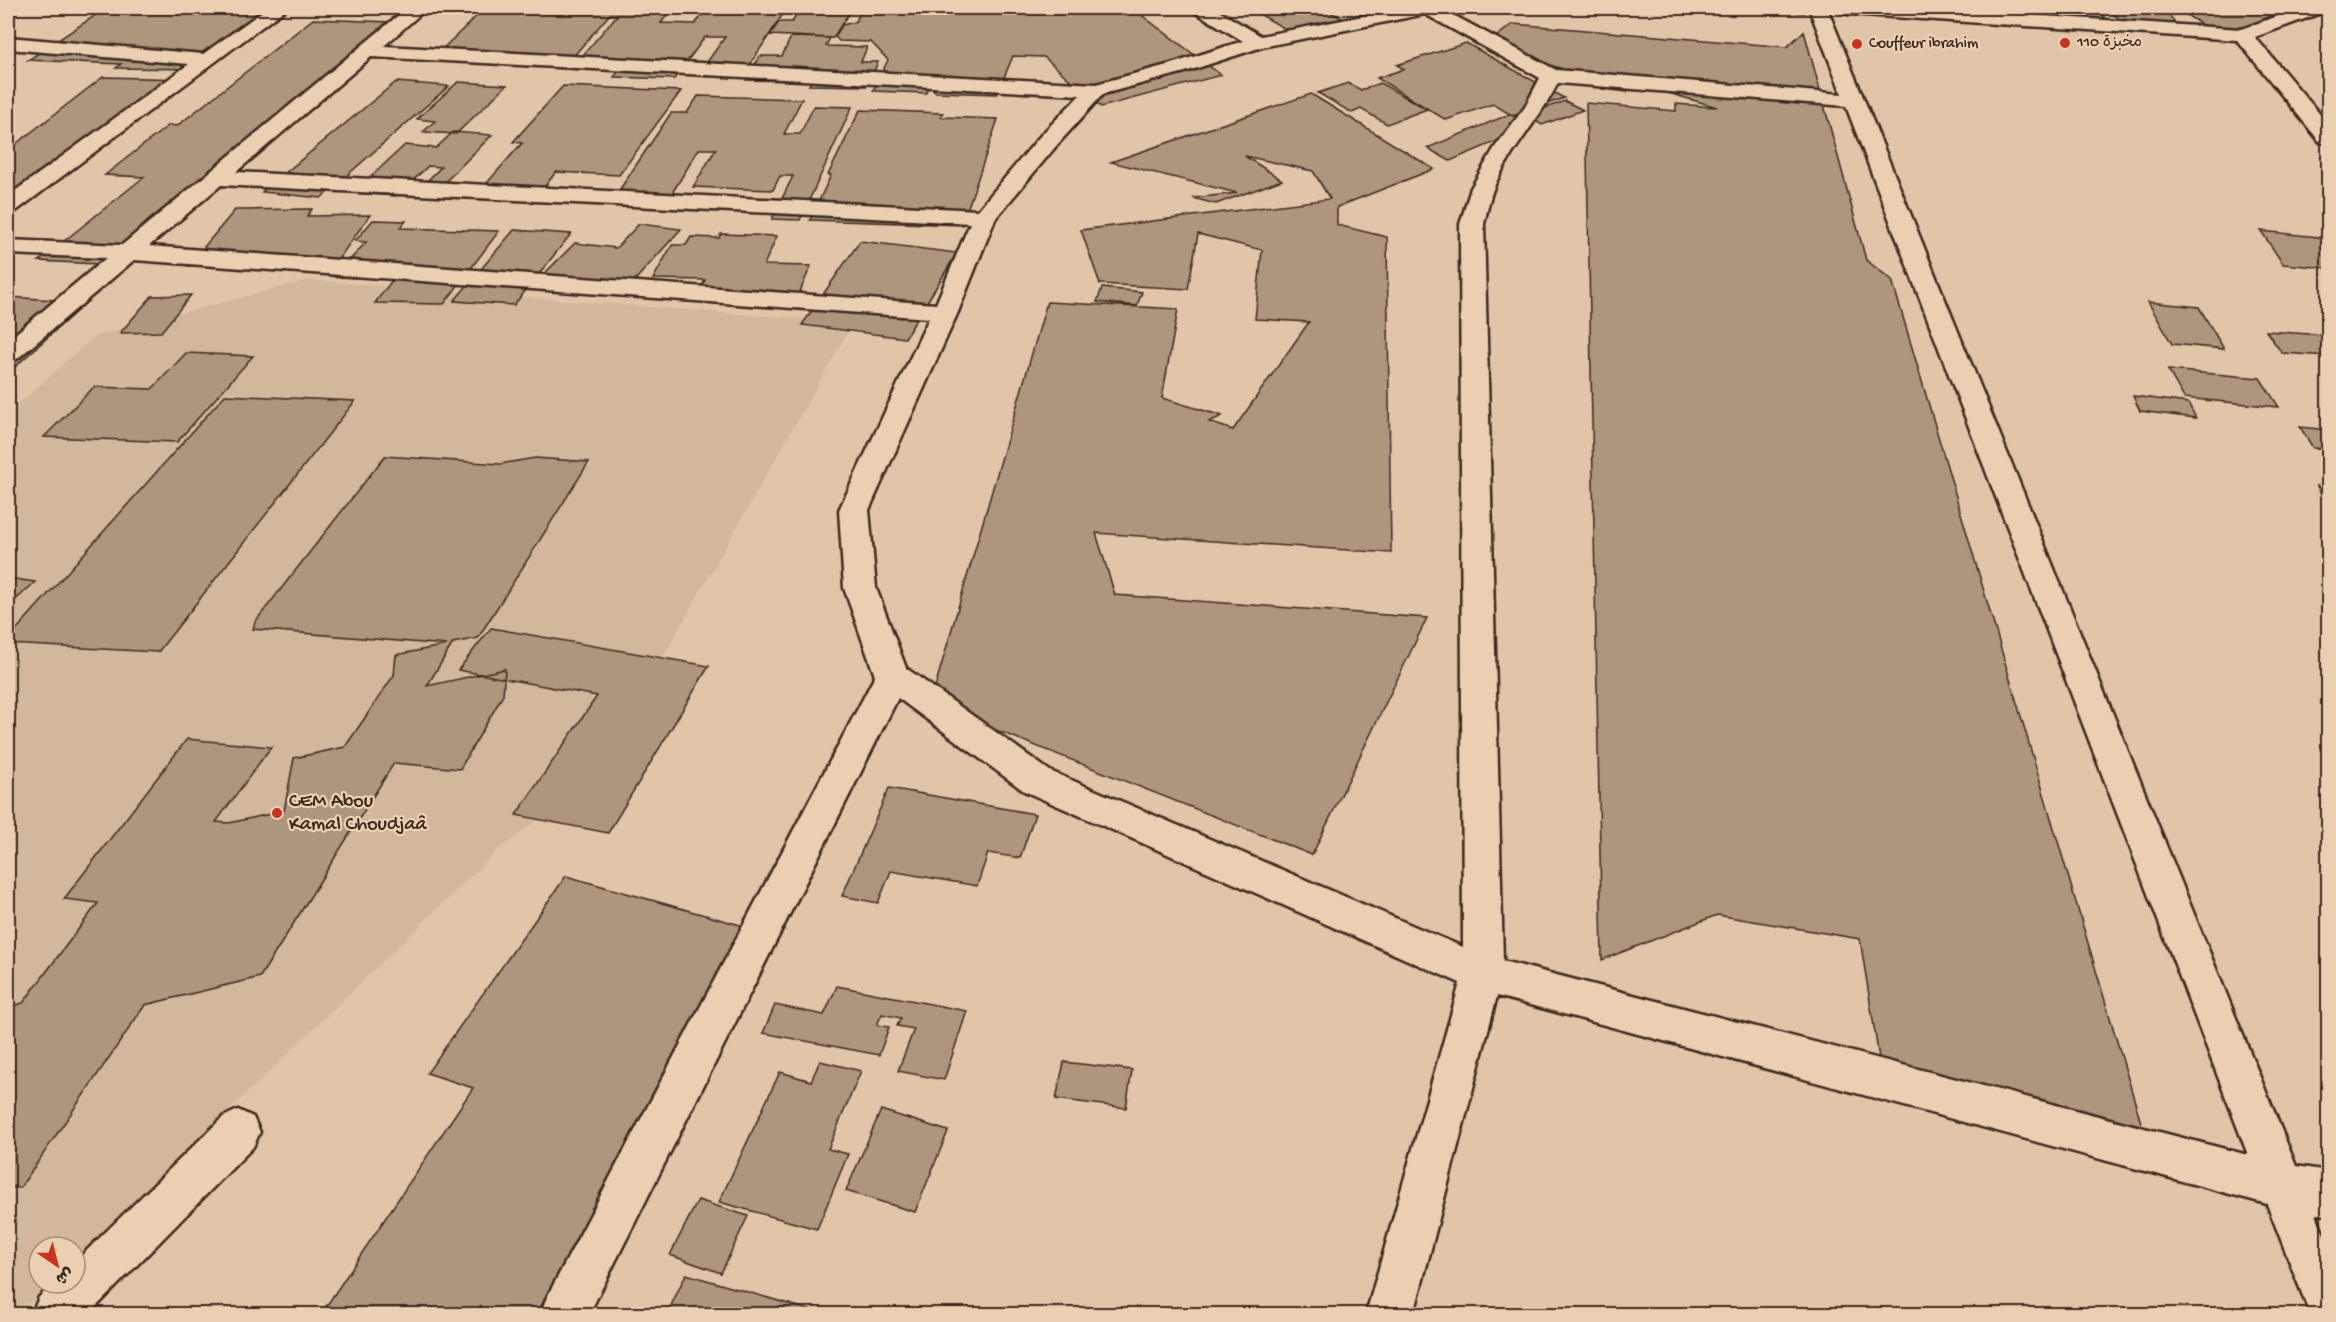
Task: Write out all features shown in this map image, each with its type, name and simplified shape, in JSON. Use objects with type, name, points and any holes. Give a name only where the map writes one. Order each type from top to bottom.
[{"type":"street","points":[[8,206],[278,8]]},
{"type":"street","points":[[8,353],[418,8]]},
{"type":"street","points":[[1202,8],[1258,42]]},
{"type":"street","points":[[367,51],[1096,90],[1178,68],[1258,42],[1429,8],[1551,76],[1855,101]]},
{"type":"street","points":[[1818,8],[2328,1302]]},
{"type":"street","points":[[1848,8],[1986,12],[2243,35],[2317,8]]},
{"type":"street","points":[[2243,35],[2328,137]]},
{"type":"street","points":[[8,43],[207,60]]},
{"type":"street","points":[[1390,1314],[1483,974],[1472,224],[1482,188],[1506,147],[1535,108],[1551,76]]},
{"type":"street","points":[[1096,90],[1049,140],[984,217],[945,312],[854,510],[860,588],[892,676],[1037,781],[1483,974],[2282,1186],[2328,1193]]},
{"type":"street","points":[[218,178],[984,217]]},
{"type":"street","points":[[8,247],[128,252],[945,312]]},
{"type":"street","points":[[564,1314],[892,676]]},
{"type":"street","points":[[56,1314],[238,1132]]},
{"type":"shaded area","name":"CEM Abou Kamal Choudjaâ","points":[[308,280],[853,323],[595,776],[498,850],[87,1247],[87,1235],[27,1235],[27,1295],[37,1295],[17,1314],[8,1314],[8,413],[95,336]]},
{"type":"building","points":[[86,8],[287,8],[203,69],[116,68],[121,64],[28,60],[102,11],[82,10]]},
{"type":"building","points":[[485,8],[673,8],[661,23],[695,24],[708,8],[787,8],[741,78],[697,76],[725,37],[705,37],[674,79],[614,77],[625,64],[577,62],[618,14],[610,14],[571,59],[437,54]]},
{"type":"building","points":[[802,8],[852,8],[833,38],[770,35],[779,22],[792,22]]},
{"type":"building","points":[[863,8],[1132,8],[1221,75],[1101,107],[1044,57],[1013,56],[997,94],[936,92],[929,85],[926,93],[873,91],[888,60],[871,42],[839,41],[835,37],[842,25],[855,22]]},
{"type":"building","points":[[1249,8],[1323,8],[1351,23],[1301,38]]},
{"type":"building","points":[[1762,8],[1803,8],[1805,13],[1769,11]]},
{"type":"building","points":[[1889,8],[1990,8],[1999,21],[1893,15]]},
{"type":"building","points":[[2026,8],[2098,8],[2113,30],[2033,20]]},
{"type":"building","points":[[2103,8],[2164,8],[2178,27],[2126,28],[2120,19]]},
{"type":"building","points":[[2176,8],[2308,8],[2301,11],[2295,20],[2276,13],[2246,27],[2208,29]]},
{"type":"building","points":[[313,19],[390,22],[255,137],[250,137],[98,264],[39,261],[144,177],[105,175],[169,125],[177,126]]},
{"type":"building","points":[[1513,24],[1787,47],[1804,31],[1866,260],[1892,280],[2145,1136],[1884,1089],[1860,939],[1717,915],[1602,960],[1586,103],[1676,111],[1676,104],[1717,107],[1626,81],[1627,92],[1602,89],[1601,80],[1484,46]]},
{"type":"building","points":[[791,37],[830,38],[826,46],[867,47],[861,62],[878,62],[867,86],[809,85],[811,81],[746,80],[760,56],[782,56]]},
{"type":"building","points":[[1466,43],[1564,98],[1513,116],[1493,104],[1446,120],[1377,78],[1404,69],[1397,65]]},
{"type":"building","points":[[103,77],[185,79],[135,109],[8,216],[8,150]]},
{"type":"building","points":[[396,82],[449,86],[321,198],[262,192]]},
{"type":"building","points":[[458,82],[507,85],[456,134],[423,132],[435,121],[417,119]]},
{"type":"building","points":[[1348,83],[1361,90],[1380,83],[1427,109],[1387,124],[1361,109],[1352,113],[1318,93]]},
{"type":"building","points":[[563,86],[681,91],[619,175],[556,172],[538,195],[479,192],[522,143],[513,142]]},
{"type":"building","points":[[1311,94],[1434,169],[1337,207],[1337,225],[1387,237],[1391,553],[1096,533],[1115,595],[1427,618],[1312,855],[930,704],[1047,302],[1178,309],[1162,398],[1222,416],[1209,422],[1233,430],[1309,322],[1255,319],[1262,250],[1198,234],[1188,289],[1100,284],[1081,230],[1330,199],[1313,171],[1245,156],[1282,180],[1216,204],[1193,198],[1237,193],[1111,162]]},
{"type":"building","points":[[698,96],[802,99],[784,134],[800,134],[814,106],[852,107],[800,220],[772,219],[793,176],[780,176],[773,190],[693,187],[716,149],[699,149],[669,198],[612,201],[671,113],[687,113]]},
{"type":"building","points":[[1565,101],[1583,110],[1542,125],[1525,115]]},
{"type":"building","points":[[860,110],[943,113],[941,117],[998,119],[962,225],[810,220],[831,175],[828,175]]},
{"type":"building","points":[[1510,114],[1533,126],[1450,161],[1427,148]]},
{"type":"building","points":[[453,132],[492,135],[431,196],[413,195],[441,167],[428,166],[397,196],[353,193],[405,145],[436,148]]},
{"type":"building","points":[[312,209],[307,216],[370,215],[335,264],[188,266],[235,210]]},
{"type":"building","points":[[373,220],[406,221],[400,228],[499,231],[444,304],[375,303],[393,279],[335,277],[366,242],[355,241]]},
{"type":"building","points":[[639,224],[681,229],[628,288],[542,276],[575,243],[616,248]]},
{"type":"building","points":[[514,230],[571,234],[514,305],[454,301]]},
{"type":"building","points":[[2261,231],[2328,238],[2328,268],[2283,264]]},
{"type":"building","points":[[721,234],[777,236],[764,265],[811,266],[794,305],[694,302],[705,280],[653,279],[672,245],[686,245],[691,237],[719,238]]},
{"type":"building","points":[[860,241],[957,253],[905,338],[802,325]]},
{"type":"building","points":[[1102,288],[1142,292],[1137,306],[1097,302]]},
{"type":"building","points":[[191,295],[161,332],[120,333],[152,296]]},
{"type":"building","points":[[8,297],[87,302],[8,373]]},
{"type":"building","points":[[2148,302],[2199,307],[2224,349],[2172,344]]},
{"type":"building","points":[[2266,331],[2324,335],[2328,342],[2328,356],[2282,353]]},
{"type":"building","points":[[186,353],[253,356],[177,442],[44,437],[94,387],[152,389]]},
{"type":"building","points":[[2168,370],[2260,378],[2279,407],[2184,398]]},
{"type":"building","points":[[225,395],[355,401],[158,652],[8,644],[8,639]]},
{"type":"building","points":[[2133,396],[2188,403],[2196,418],[2140,411]]},
{"type":"building","points":[[2300,427],[2328,430],[2328,449],[2313,448]]},
{"type":"building","points":[[385,456],[500,464],[535,458],[589,462],[478,638],[453,643],[427,686],[505,669],[503,695],[460,769],[394,763],[260,977],[145,1005],[20,1188],[8,1187],[8,1007],[23,1003],[98,903],[64,899],[187,739],[271,747],[216,822],[229,823],[284,811],[294,758],[345,747],[394,675],[396,655],[447,645],[253,629],[255,622]]},
{"type":"building","points":[[2317,486],[2328,488],[2328,507]]},
{"type":"building","points":[[8,578],[35,582],[8,607]]},
{"type":"building","points":[[491,628],[709,666],[608,833],[516,815],[597,696],[458,670]]},
{"type":"building","points":[[889,788],[1035,814],[1020,858],[988,853],[977,886],[891,871],[878,903],[842,896]]},
{"type":"building","points":[[566,876],[758,930],[544,1314],[321,1314],[473,1088],[427,1073]]},
{"type":"building","points":[[837,986],[967,1011],[944,1080],[898,1071],[914,1029],[897,1026],[901,1018],[882,1014],[877,1025],[889,1027],[879,1055],[763,1033],[775,1005],[824,1015]]},
{"type":"building","points":[[820,1061],[861,1071],[828,1149],[848,1154],[817,1229],[719,1202],[780,1072],[811,1081]]},
{"type":"building","points":[[1064,1062],[1132,1070],[1126,1108],[1056,1099]]},
{"type":"building","points":[[881,1110],[948,1131],[915,1212],[846,1191]]},
{"type":"building","points":[[698,1200],[748,1216],[721,1273],[670,1255]]},
{"type":"building","points":[[686,1274],[823,1314],[667,1314]]},
{"type":"place","name":"مخبزة 110","points":[[2065,43]]},
{"type":"place","name":"Couffeur ibrahim","points":[[1857,44]]},
{"type":"place","name":"CEM Abou Kamal Choudjaâ","points":[[277,813]]}]
